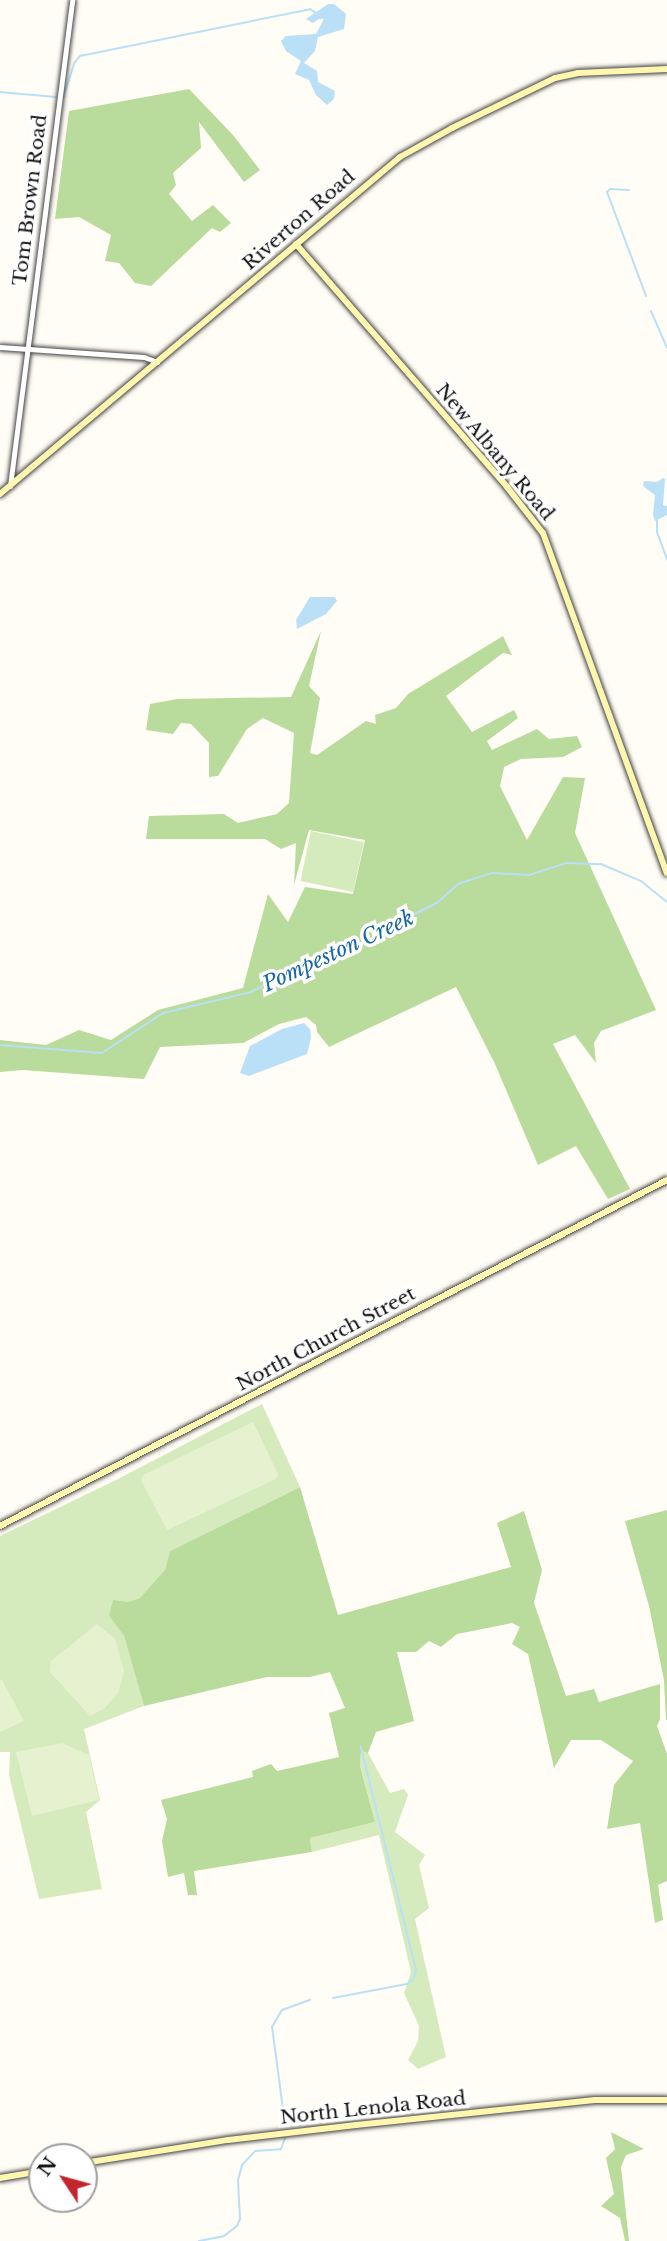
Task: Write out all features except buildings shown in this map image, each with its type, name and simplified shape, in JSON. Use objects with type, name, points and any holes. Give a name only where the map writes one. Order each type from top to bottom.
[{"type":"main road","name":"Riverton Road","points":[[0,494],[400,156],[497,105],[565,75],[667,69]]},
{"type":"main road","name":"New Albany Road","points":[[296,244],[507,487],[543,533],[667,873]]},
{"type":"main road","name":"North Church Street","points":[[0,1526],[667,1180]]},
{"type":"main road","name":"North Lenola Road","points":[[98,2161],[228,2140],[356,2125],[595,2100],[667,2100]]},
{"type":"main road","points":[[0,2178],[28,2173]]},
{"type":"street","name":"Tom Brown Road","points":[[9,486],[72,0]]},
{"type":"street","points":[[0,347],[144,357],[157,362]]},
{"type":"green space","points":[[189,89],[233,135],[260,170],[244,182],[199,122],[201,148],[173,173],[176,185],[169,194],[192,221],[213,205],[231,223],[220,232],[212,228],[151,286],[135,283],[119,263],[105,261],[111,235],[79,217],[55,219],[69,111]]},
{"type":"green space","points":[[321,631],[309,686],[320,698],[310,753],[317,755],[366,721],[376,724],[375,715],[396,708],[408,694],[503,636],[512,655],[503,653],[446,696],[472,732],[514,710],[518,718],[487,741],[492,750],[537,729],[549,739],[577,736],[582,747],[563,757],[521,759],[504,767],[500,786],[527,840],[563,777],[585,778],[575,833],[656,1010],[601,1031],[594,1043],[596,1063],[575,1035],[553,1044],[630,1189],[608,1199],[576,1146],[538,1165],[495,1064],[456,987],[329,1047],[317,1032],[316,1025],[306,1017],[279,1024],[243,1043],[160,1047],[144,1079],[23,1070],[0,1072],[0,1040],[46,1045],[79,1030],[111,1040],[158,1010],[243,988],[268,894],[288,922],[305,887],[353,894],[365,840],[309,830],[294,885],[296,843],[281,849],[265,839],[146,839],[149,816],[224,814],[238,823],[277,814],[289,803],[294,733],[263,718],[247,729],[218,776],[209,777],[209,743],[191,724],[181,723],[173,734],[146,730],[150,704],[177,699],[291,697]]},
{"type":"green space","points":[[311,831],[364,842],[353,892],[300,881]]},
{"type":"green space","points":[[262,1404],[300,1487],[170,1551],[165,1570],[156,1582],[140,1598],[128,1602],[109,1616],[124,1636],[144,1706],[84,1729],[100,1800],[86,1812],[102,1889],[39,1899],[9,1775],[10,1752],[0,1752],[0,1536],[116,1480]]},
{"type":"green space","points":[[253,1422],[278,1474],[276,1479],[167,1530],[141,1480],[143,1475]]},
{"type":"green space","points":[[300,1487],[338,1615],[511,1567],[497,1523],[524,1511],[542,1570],[534,1603],[566,1696],[594,1689],[599,1702],[660,1684],[660,1719],[657,1726],[667,1754],[667,1881],[658,1885],[663,1920],[655,1923],[640,1823],[607,1829],[614,1785],[633,1761],[601,1740],[571,1740],[554,1768],[528,1654],[512,1644],[520,1627],[512,1623],[457,1634],[441,1647],[429,1641],[416,1652],[397,1652],[414,1721],[376,1732],[368,1753],[361,1751],[360,1765],[375,1822],[310,1838],[312,1852],[194,1871],[197,1895],[188,1895],[184,1873],[168,1877],[162,1841],[167,1819],[161,1800],[253,1777],[252,1771],[271,1764],[277,1771],[339,1757],[329,1713],[345,1708],[330,1672],[310,1677],[267,1677],[144,1706],[124,1636],[109,1616],[113,1600],[128,1602],[140,1598],[165,1570],[170,1551]]},
{"type":"green space","points":[[667,1510],[666,1720],[664,1680],[649,1606],[625,1521]]},
{"type":"green space","points":[[97,1624],[115,1639],[124,1671],[118,1693],[105,1708],[90,1716],[50,1672],[51,1661]]},
{"type":"green space","points":[[2,1680],[24,1721],[0,1732],[0,1681]]},
{"type":"green space","points":[[62,1743],[89,1755],[99,1800],[32,1816],[16,1752]]},
{"type":"green space","points":[[361,1751],[368,1753],[390,1793],[404,1789],[408,1795],[395,1832],[425,1855],[419,1865],[429,1908],[415,1919],[446,2057],[418,2069],[408,2060],[418,2041],[419,2026],[404,1993],[411,1972],[379,1835],[312,1852],[310,1838],[375,1822],[360,1764]]},
{"type":"green space","points":[[611,2132],[644,2149],[626,2155],[621,2167],[629,2241],[625,2241],[620,2218],[601,2206],[614,2194],[606,2158],[615,2149]]},
{"type":"water","points":[[328,4],[334,4],[346,14],[344,29],[318,37],[315,51],[304,63],[317,71],[318,82],[335,91],[334,99],[327,105],[316,95],[309,80],[295,74],[301,61],[286,51],[281,41],[286,36],[316,34],[324,19],[313,23],[306,19]]},
{"type":"water","points":[[663,478],[663,505],[667,506],[667,515],[655,521],[655,495],[643,486],[644,481],[657,482]]},
{"type":"water","points":[[310,597],[335,597],[337,601],[326,614],[297,629],[296,620]]},
{"type":"water","points":[[304,1023],[310,1029],[311,1038],[307,1054],[249,1076],[240,1073],[250,1046],[282,1029]]},
{"type":"waterway","points":[[63,98],[75,62],[80,56],[310,9],[316,13]]},
{"type":"waterway","points":[[0,92],[56,97]]},
{"type":"waterway","points":[[629,190],[610,189],[607,192],[646,296]]},
{"type":"waterway","points":[[651,311],[667,348]]},
{"type":"waterway","points":[[657,520],[657,532],[667,559]]},
{"type":"waterway","name":"Pompeston Creek","points":[[0,1045],[102,1053],[163,1013],[251,992],[303,964],[345,952],[377,937],[392,925],[437,903],[458,884],[492,873],[529,875],[567,863],[601,864],[641,881],[667,902]]},
{"type":"waterway","points":[[333,1998],[407,1984],[413,1980],[416,1970],[361,1747]]},
{"type":"waterway","points":[[283,2109],[272,2027],[282,2010],[310,2000]]},
{"type":"waterway","points":[[199,2241],[224,2236],[237,2226],[240,2219],[238,2180],[242,2165],[255,2151],[281,2149],[285,2138]]}]
